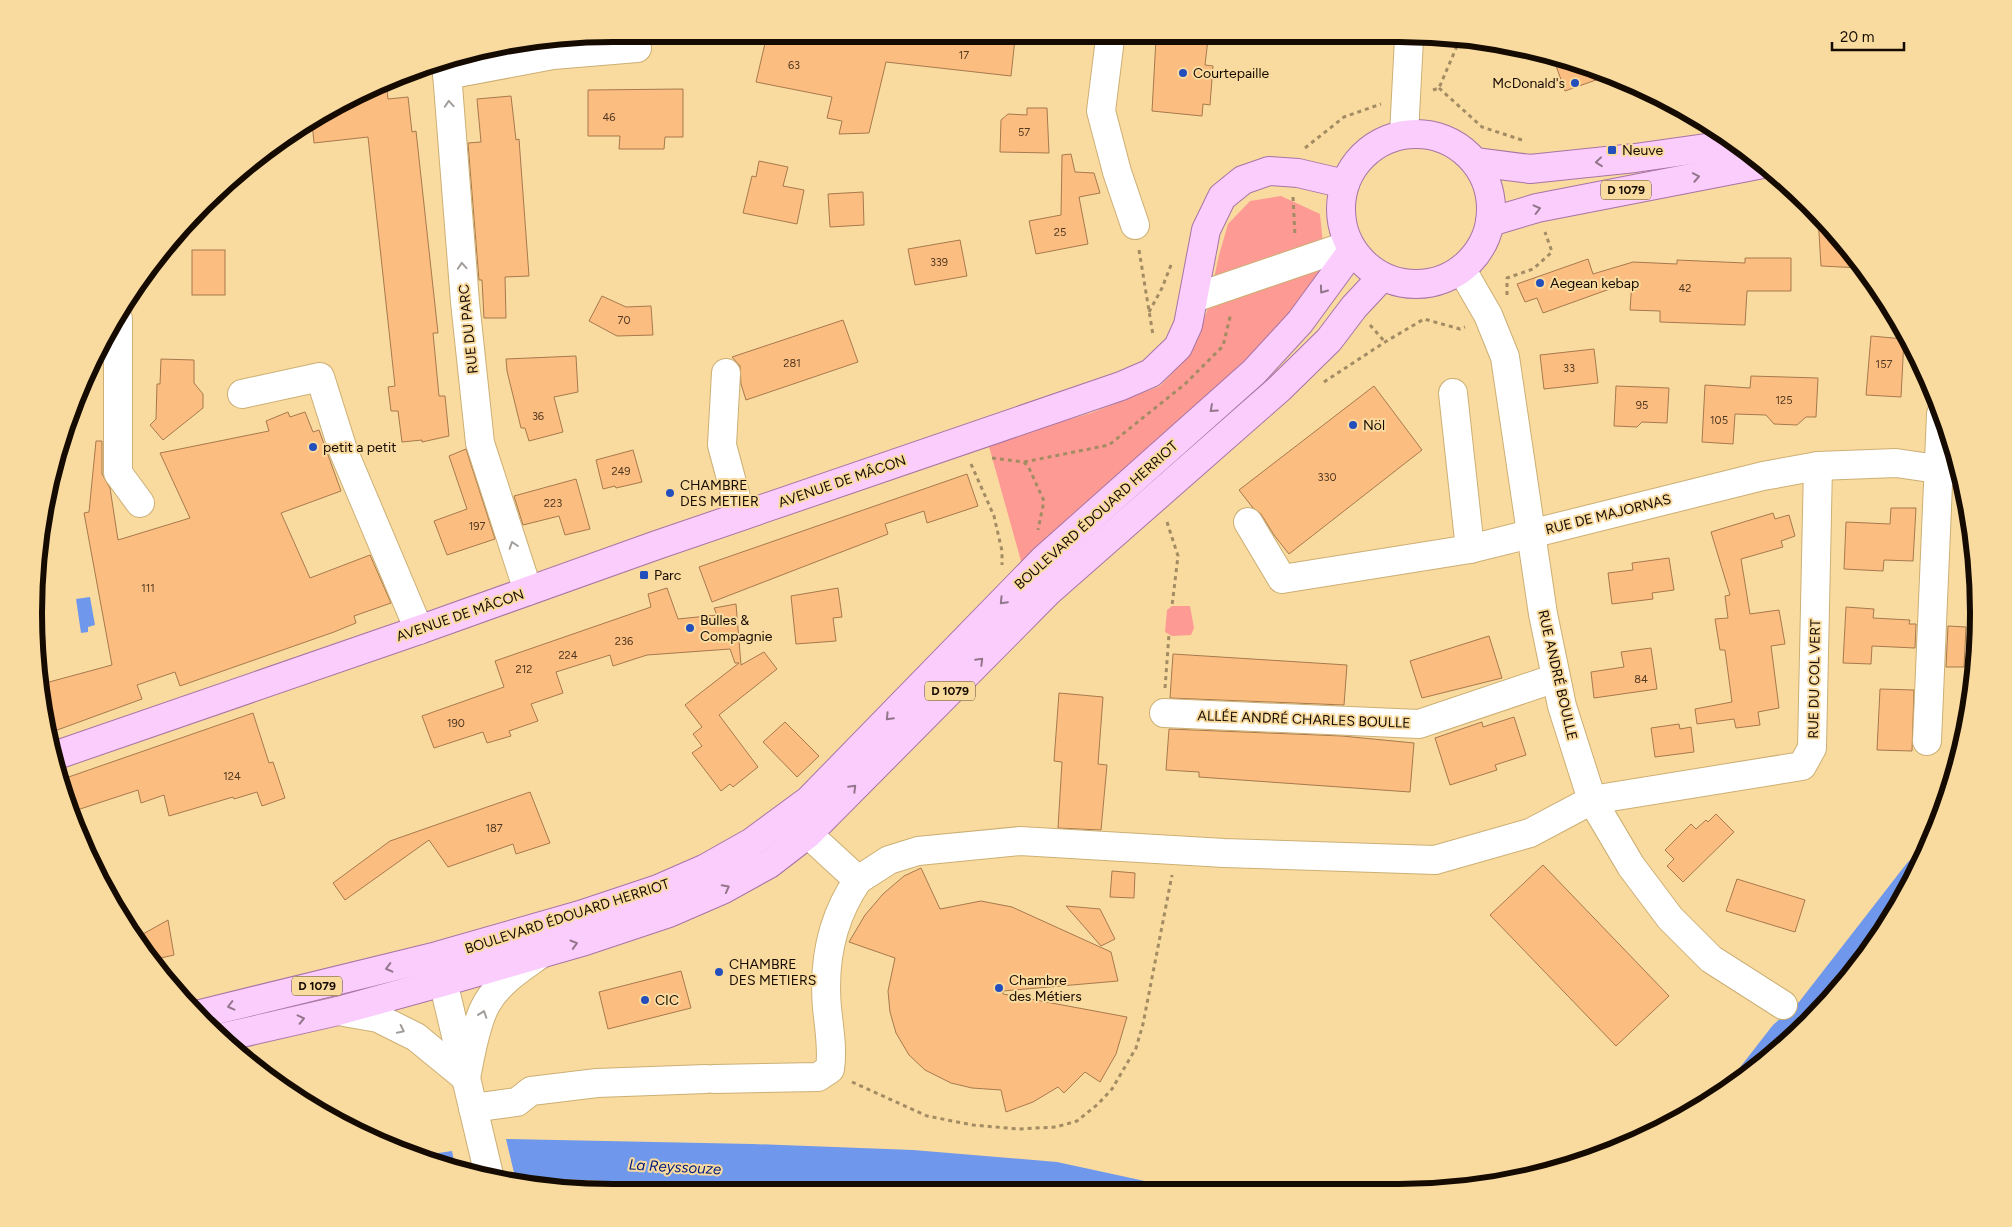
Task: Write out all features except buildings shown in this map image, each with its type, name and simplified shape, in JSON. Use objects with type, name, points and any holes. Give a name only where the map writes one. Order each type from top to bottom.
[{"type":"main road","points":[[1404,134],[1424,134],[1443,139],[1461,148],[1475,162],[1486,180],[1491,201],[1490,222],[1485,240],[1475,256],[1462,270],[1444,280],[1423,285],[1402,284],[1382,277],[1365,266],[1351,248],[1342,226],[1340,204],[1345,184],[1354,166],[1368,151],[1385,140],[1404,134]]},
{"type":"main road","name":"D 1079","points":[[1475,162],[1530,169],[1635,158],[1725,145]]},
{"type":"main road","name":"D 1079","points":[[1490,222],[1537,208],[1753,166]]},
{"type":"main road","name":"AVENUE DE MÂCON","points":[[60,754],[953,442],[1121,386],[1151,373],[1178,348],[1188,325],[1206,230],[1222,197],[1243,180],[1269,171],[1298,173],[1345,184]]},
{"type":"main road","name":"BOULEVARD ÉDOUARD HERRIOT","points":[[230,1036],[338,1011],[580,914],[658,889],[706,868],[752,842],[809,800],[1043,560],[1254,372],[1300,322],[1351,248]]},
{"type":"main road","name":"BOULEVARD ÉDOUARD HERRIOT","points":[[206,1013],[440,969],[542,954],[669,913],[722,890],[769,864],[808,834],[1049,590],[1279,389],[1329,340],[1354,306],[1382,277]]},
{"type":"street","points":[[1110,42],[1101,111],[1117,172],[1135,225]]},
{"type":"street","points":[[1404,134],[1409,43]]},
{"type":"street","points":[[452,66],[637,48]]},
{"type":"street","name":"RUE DU PARC","points":[[446,68],[464,302],[480,443],[528,591]]},
{"type":"street","points":[[1194,298],[1351,248]]},
{"type":"street","name":"RUE DE MAJORNAS","points":[[1462,270],[1488,315],[1505,357],[1530,533],[1763,476],[1818,466],[1896,463],[1949,471]]},
{"type":"street","points":[[118,330],[118,473],[140,504]]},
{"type":"street","points":[[726,373],[722,445],[741,516]]},
{"type":"street","points":[[242,394],[320,377],[343,450],[419,630]]},
{"type":"street","points":[[1453,392],[1470,549]]},
{"type":"street","points":[[1927,741],[1949,471],[1947,456]]},
{"type":"street","name":"RUE DU COL VERT","points":[[1592,800],[1802,766],[1812,748],[1818,466]]},
{"type":"street","points":[[1248,522],[1282,579],[1470,549],[1530,533]]},
{"type":"street","name":"RUE ANDRÉ BOULLE","points":[[1530,533],[1543,614],[1556,678],[1565,715],[1592,800],[1631,866],[1670,918],[1710,959],[1783,1005]]},
{"type":"street","name":"ALLÉE ANDRÉ CHARLES BOULLE","points":[[1164,713],[1419,724],[1556,678]]},
{"type":"street","points":[[475,1118],[517,1102],[531,1091],[597,1083],[818,1077],[830,1069],[832,1059],[826,998],[826,968],[829,946],[836,921],[847,895],[858,880],[889,860],[918,851],[1020,841],[1177,850],[1435,860],[1530,833],[1592,800]]},
{"type":"street","points":[[808,834],[858,880]]},
{"type":"street","points":[[466,1078],[472,1045],[486,1003],[507,978],[542,954]]},
{"type":"street","points":[[440,969],[488,1170]]},
{"type":"street","points":[[338,1011],[378,1018],[416,1037],[466,1078]]},
{"type":"path","points":[[1298,264],[1292,199],[1298,173],[1299,152],[1344,117],[1376,104],[1406,100],[1439,88],[1457,46]]},
{"type":"path","points":[[1439,88],[1482,127],[1530,143]]},
{"type":"path","points":[[1318,384],[1327,382],[1385,342],[1424,319],[1460,329],[1507,307],[1507,278],[1534,269],[1552,252],[1537,208]]},
{"type":"path","points":[[1135,225],[1154,342],[1165,360],[1185,384]]},
{"type":"path","points":[[953,442],[967,457],[1024,462],[1029,468],[1044,501],[1037,533],[1043,560]]},
{"type":"path","points":[[973,470],[994,516],[999,534],[1003,568]]},
{"type":"path","points":[[1158,495],[1178,556],[1172,606]]},
{"type":"path","points":[[1164,713],[1165,666],[1169,634]]},
{"type":"path","points":[[830,1069],[858,1085],[927,1116],[973,1125],[1018,1129],[1056,1127],[1076,1121],[1098,1104],[1112,1089],[1136,1048],[1143,1024],[1177,850]]},
{"type":"shaded area","points":[[1281,196],[1320,214],[1325,263],[1287,326],[1023,568],[988,443],[1091,413],[1160,386],[1190,355],[1207,311],[1228,224],[1250,201]]},
{"type":"shaded area","points":[[1172,606],[1190,606],[1194,628],[1191,635],[1172,636],[1165,632],[1167,610]]},
{"type":"water","points":[[90,597],[95,625],[88,627],[88,632],[81,633],[76,599]]},
{"type":"water","points":[[1917,853],[1893,899],[1852,961],[1802,1017],[1775,1043],[1733,1076],[1773,1025],[1799,1002],[1907,863]]},
{"type":"water","name":"La Reyssouze","points":[[506,1139],[752,1144],[913,1150],[1057,1162],[1159,1184],[660,1184],[515,1176]]},
{"type":"water","points":[[452,1151],[454,1161],[431,1154]]},
{"type":"place","name":"Courtepaille","points":[[1183,73]]},
{"type":"place","name":"McDonald's","points":[[1575,83]]},
{"type":"place","name":"Neuve","points":[[1612,150]]},
{"type":"place","name":"Aegean kebap","points":[[1540,283]]},
{"type":"place","name":"Nöl","points":[[1353,425]]},
{"type":"place","name":"petit a petit","points":[[313,447]]},
{"type":"place","name":"CHAMBRE DES METIER","points":[[670,493]]},
{"type":"place","name":"Parc","points":[[644,575]]},
{"type":"place","name":"Bulles & Compagnie","points":[[690,628]]},
{"type":"place","name":"CHAMBRE DES METIERS","points":[[719,972]]},
{"type":"place","name":"Chambre des Métiers","points":[[999,988]]},
{"type":"place","name":"CIC","points":[[645,1000]]}]
